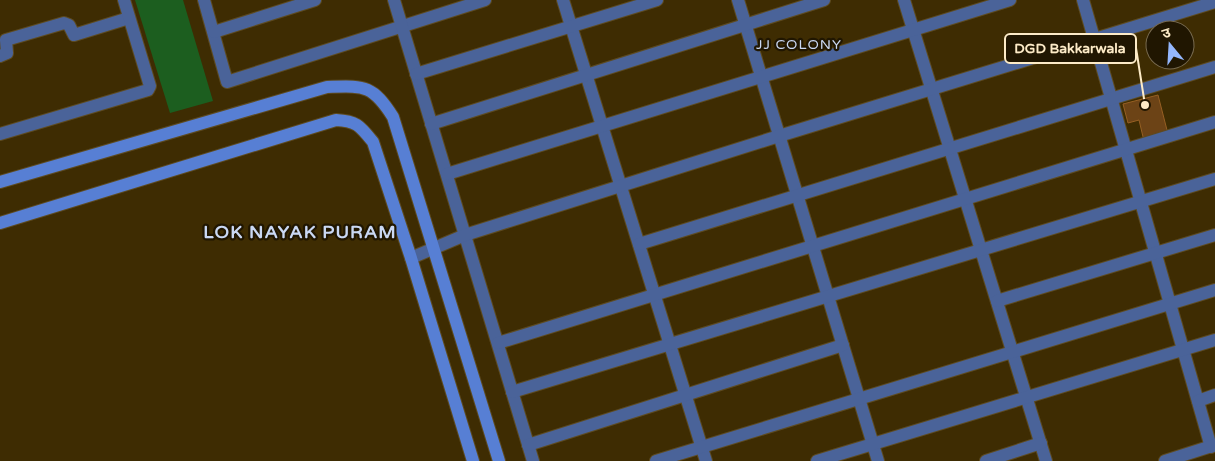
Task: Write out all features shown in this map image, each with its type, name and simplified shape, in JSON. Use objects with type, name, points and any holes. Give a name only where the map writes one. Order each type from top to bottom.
[{"type":"street","points":[[0,134],[148,90],[150,86],[124,0]]},
{"type":"street","points":[[204,0],[227,82],[485,0]]},
{"type":"street","points":[[214,32],[315,0]]},
{"type":"street","points":[[394,0],[533,461]]},
{"type":"street","points":[[563,0],[706,461]]},
{"type":"street","points":[[416,74],[657,0]]},
{"type":"street","points":[[738,0],[878,461]]},
{"type":"street","points":[[431,124],[824,0]]},
{"type":"street","points":[[904,0],[1046,461]]},
{"type":"street","points":[[447,174],[1010,0]]},
{"type":"street","points":[[1083,0],[1198,401],[1213,446],[1165,461]]},
{"type":"street","points":[[411,258],[465,235],[1094,38],[1215,2]]},
{"type":"street","points":[[0,56],[8,51],[6,40],[64,23],[69,25],[74,35],[129,18]]},
{"type":"street","points":[[639,244],[1215,67]]},
{"type":"street","points":[[0,182],[327,87],[354,86],[371,91],[382,101],[393,118],[499,461]]},
{"type":"street","points":[[1,219],[336,120],[351,121],[361,128],[373,142],[411,258],[473,461]]},
{"type":"street","points":[[498,344],[1215,122]]},
{"type":"street","points":[[512,392],[1215,180]]},
{"type":"street","points":[[997,301],[1215,235]]},
{"type":"street","points":[[656,461],[1215,290]]},
{"type":"street","points":[[817,461],[1215,340]]},
{"type":"street","points":[[528,445],[843,345]]},
{"type":"street","points":[[1198,401],[1215,396]]},
{"type":"street","points":[[986,461],[1041,443]]},
{"type":"green space","points":[[135,0],[183,0],[213,101],[170,113]]},
{"type":"building","points":[[1158,95],[1168,134],[1144,141],[1139,120],[1128,123],[1123,104]]},
{"type":"place","name":"DGD Bakkarwala","points":[[1145,105]]},
{"type":"district","name":"JJ COLONY","points":[[799,44]]},
{"type":"district","name":"LOK NAYAK PURAM","points":[[300,232]]}]
